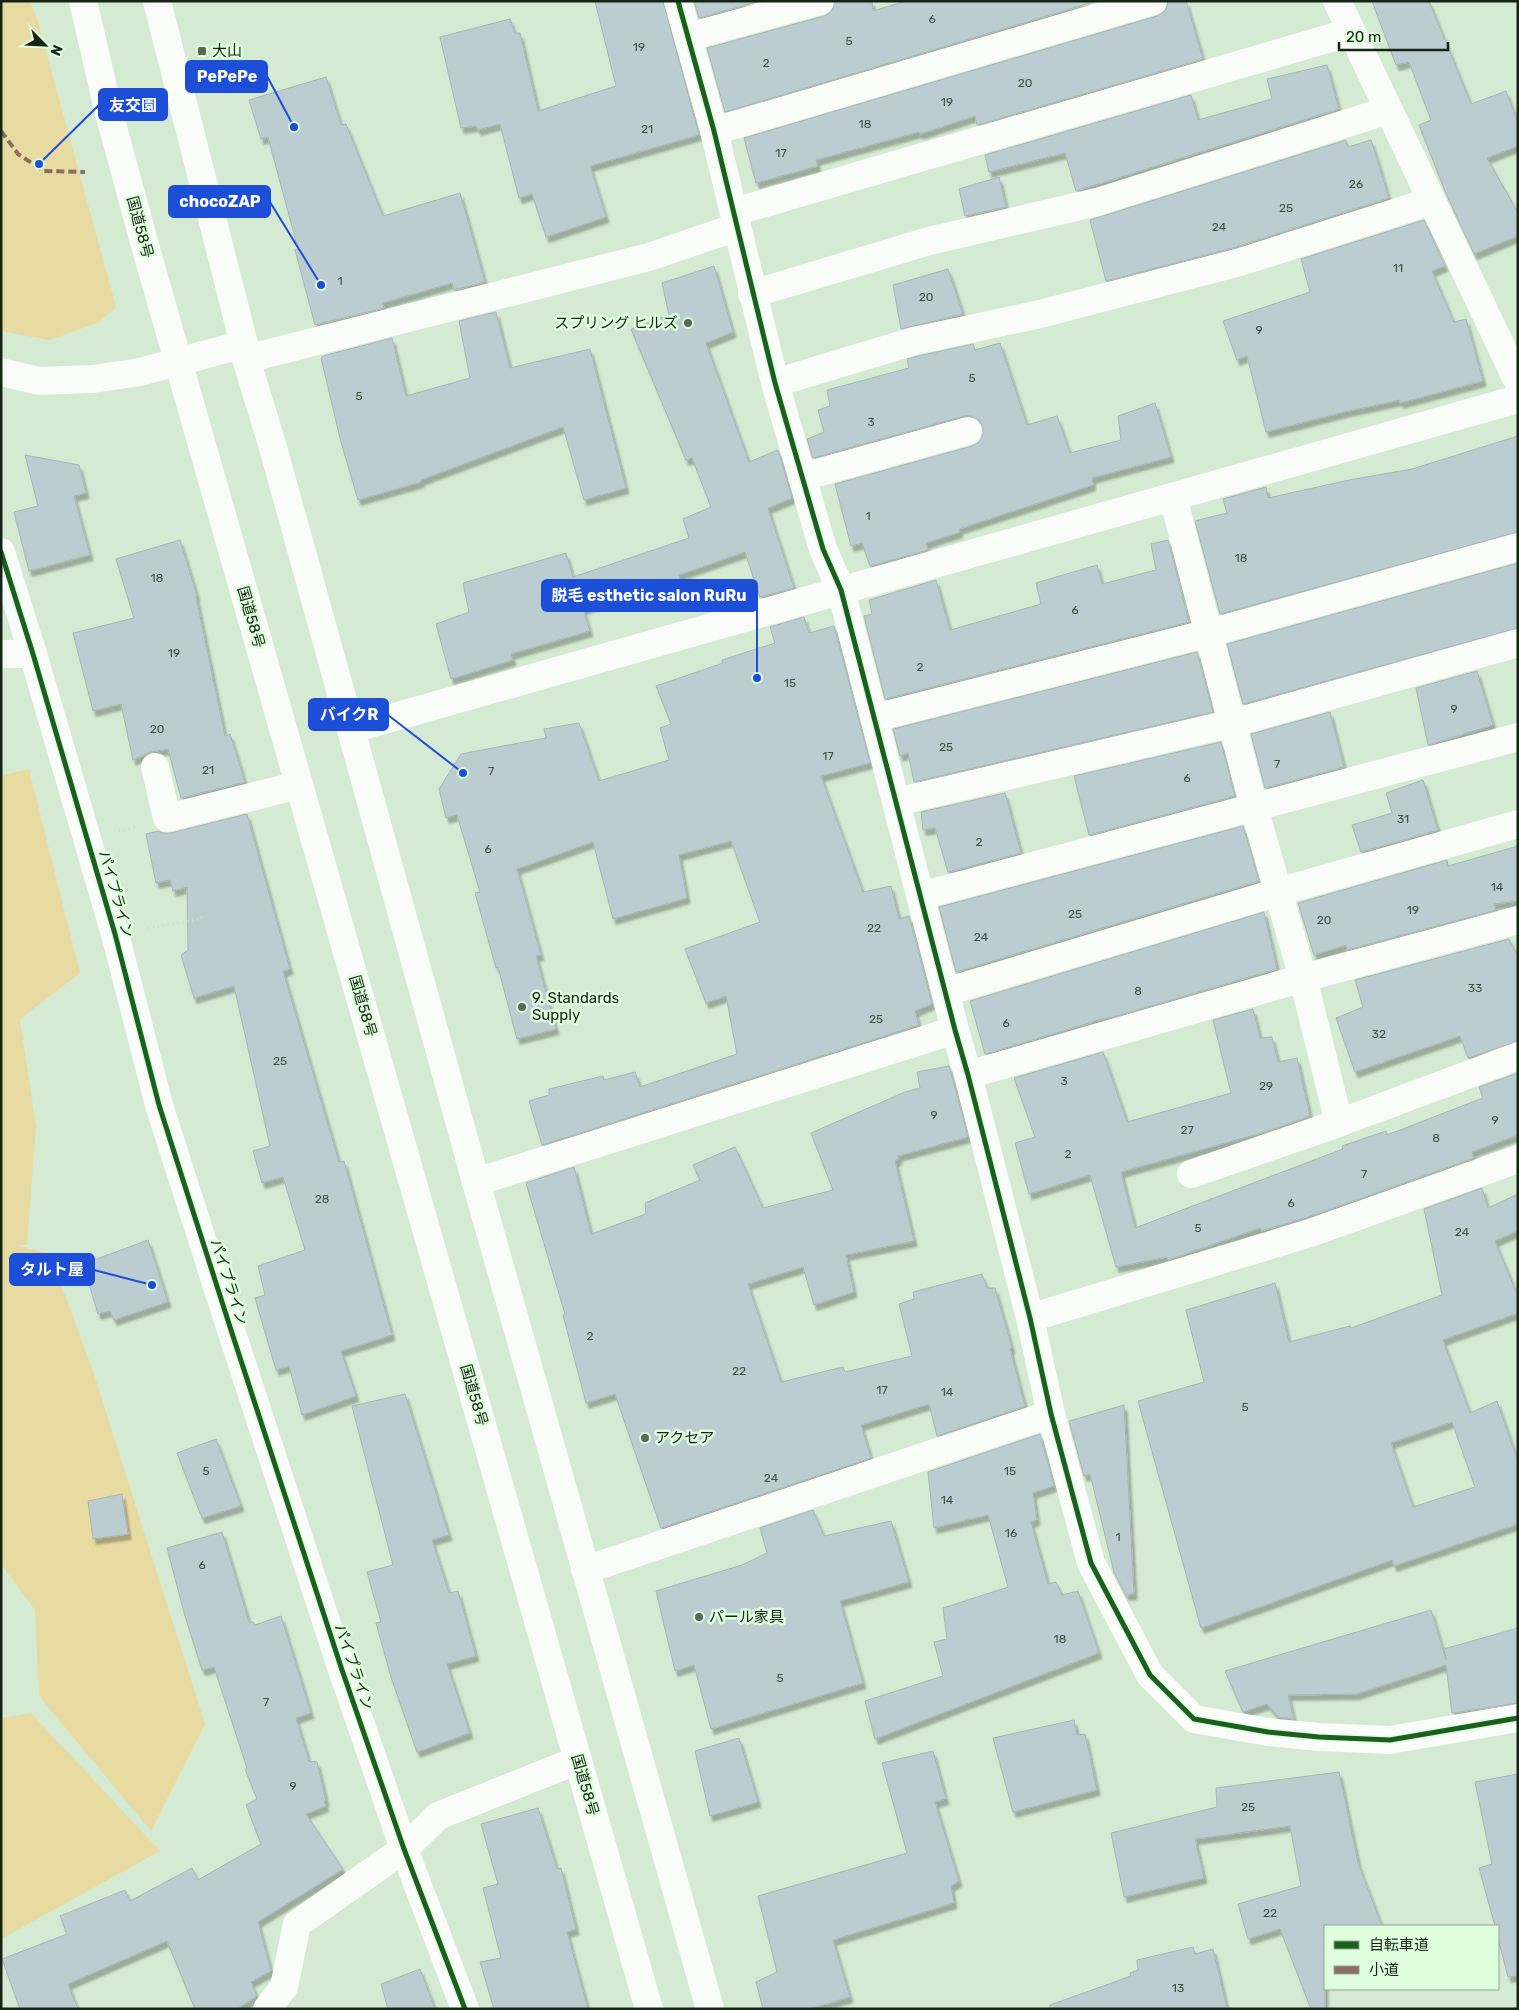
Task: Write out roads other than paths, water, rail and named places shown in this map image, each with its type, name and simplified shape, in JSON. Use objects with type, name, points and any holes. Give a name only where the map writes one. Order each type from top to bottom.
[{"type":"main road","name":"国道58号","points":[[83,1],[109,113],[179,362],[649,2009]]},
{"type":"main road","points":[[157,1],[245,352],[352,729],[476,1182],[710,2009]]},
{"type":"main road","points":[[678,1],[714,131],[775,383],[823,549],[841,590],[968,1075],[1090,1563],[1150,1675],[1194,1719],[1285,1734],[1390,1740],[1518,1718]]},
{"type":"main road","points":[[688,36],[820,1]]},
{"type":"main road","points":[[714,131],[1153,1]]},
{"type":"main road","points":[[1337,1],[1518,382]]},
{"type":"main road","points":[[1,372],[39,381],[93,379],[140,372],[179,362],[245,352],[649,257],[736,220],[1351,32]]},
{"type":"main road","points":[[752,294],[929,241],[1097,202],[1389,110]]},
{"type":"main road","points":[[775,383],[914,341],[1040,314],[1240,262],[1432,201]]},
{"type":"main road","points":[[352,729],[1518,399]]},
{"type":"main road","points":[[802,477],[968,431]]},
{"type":"main road","points":[[1173,497],[1254,808],[1303,978],[1338,1123]]},
{"type":"main road","points":[[874,718],[1209,633],[1518,547]]},
{"type":"main road","name":"パイプライン","points":[[1,552],[115,934],[162,1115],[341,1667],[404,1849],[466,2009]]},
{"type":"main road","points":[[896,802],[1233,723],[1518,644]]},
{"type":"main road","points":[[1,654],[33,654]]},
{"type":"main road","points":[[920,896],[1518,737]]},
{"type":"main road","points":[[155,768],[167,818],[299,785]]},
{"type":"main road","points":[[945,992],[1278,892],[1518,824]]},
{"type":"main road","points":[[968,1075],[1303,978],[1518,920]]},
{"type":"main road","points":[[476,1182],[955,1030]]},
{"type":"main road","points":[[1191,1174],[1338,1123],[1518,1056]]},
{"type":"main road","points":[[1030,1318],[1310,1232],[1518,1159]]},
{"type":"main road","points":[[585,1570],[1052,1414]]},
{"type":"main road","points":[[267,2009],[284,1987],[296,1924],[404,1849],[438,1816],[578,1760]]},
{"type":"place","name":"大山","points":[[202,51]]},
{"type":"place","name":"PePePe","points":[[294,127]]},
{"type":"place","name":"友交園","points":[[39,164]]},
{"type":"place","name":"chocoZAP","points":[[321,285]]},
{"type":"place","name":"スプリング ヒルズ","points":[[688,323]]},
{"type":"place","name":"脱毛 esthetic salon RuRu","points":[[757,678]]},
{"type":"place","name":"バイクR","points":[[463,773]]},
{"type":"place","name":"9. Standards Supply","points":[[522,1007]]},
{"type":"place","name":"タルト屋","points":[[152,1285]]},
{"type":"place","name":"アクセア","points":[[645,1438]]},
{"type":"place","name":"パール家具","points":[[699,1617]]}]
